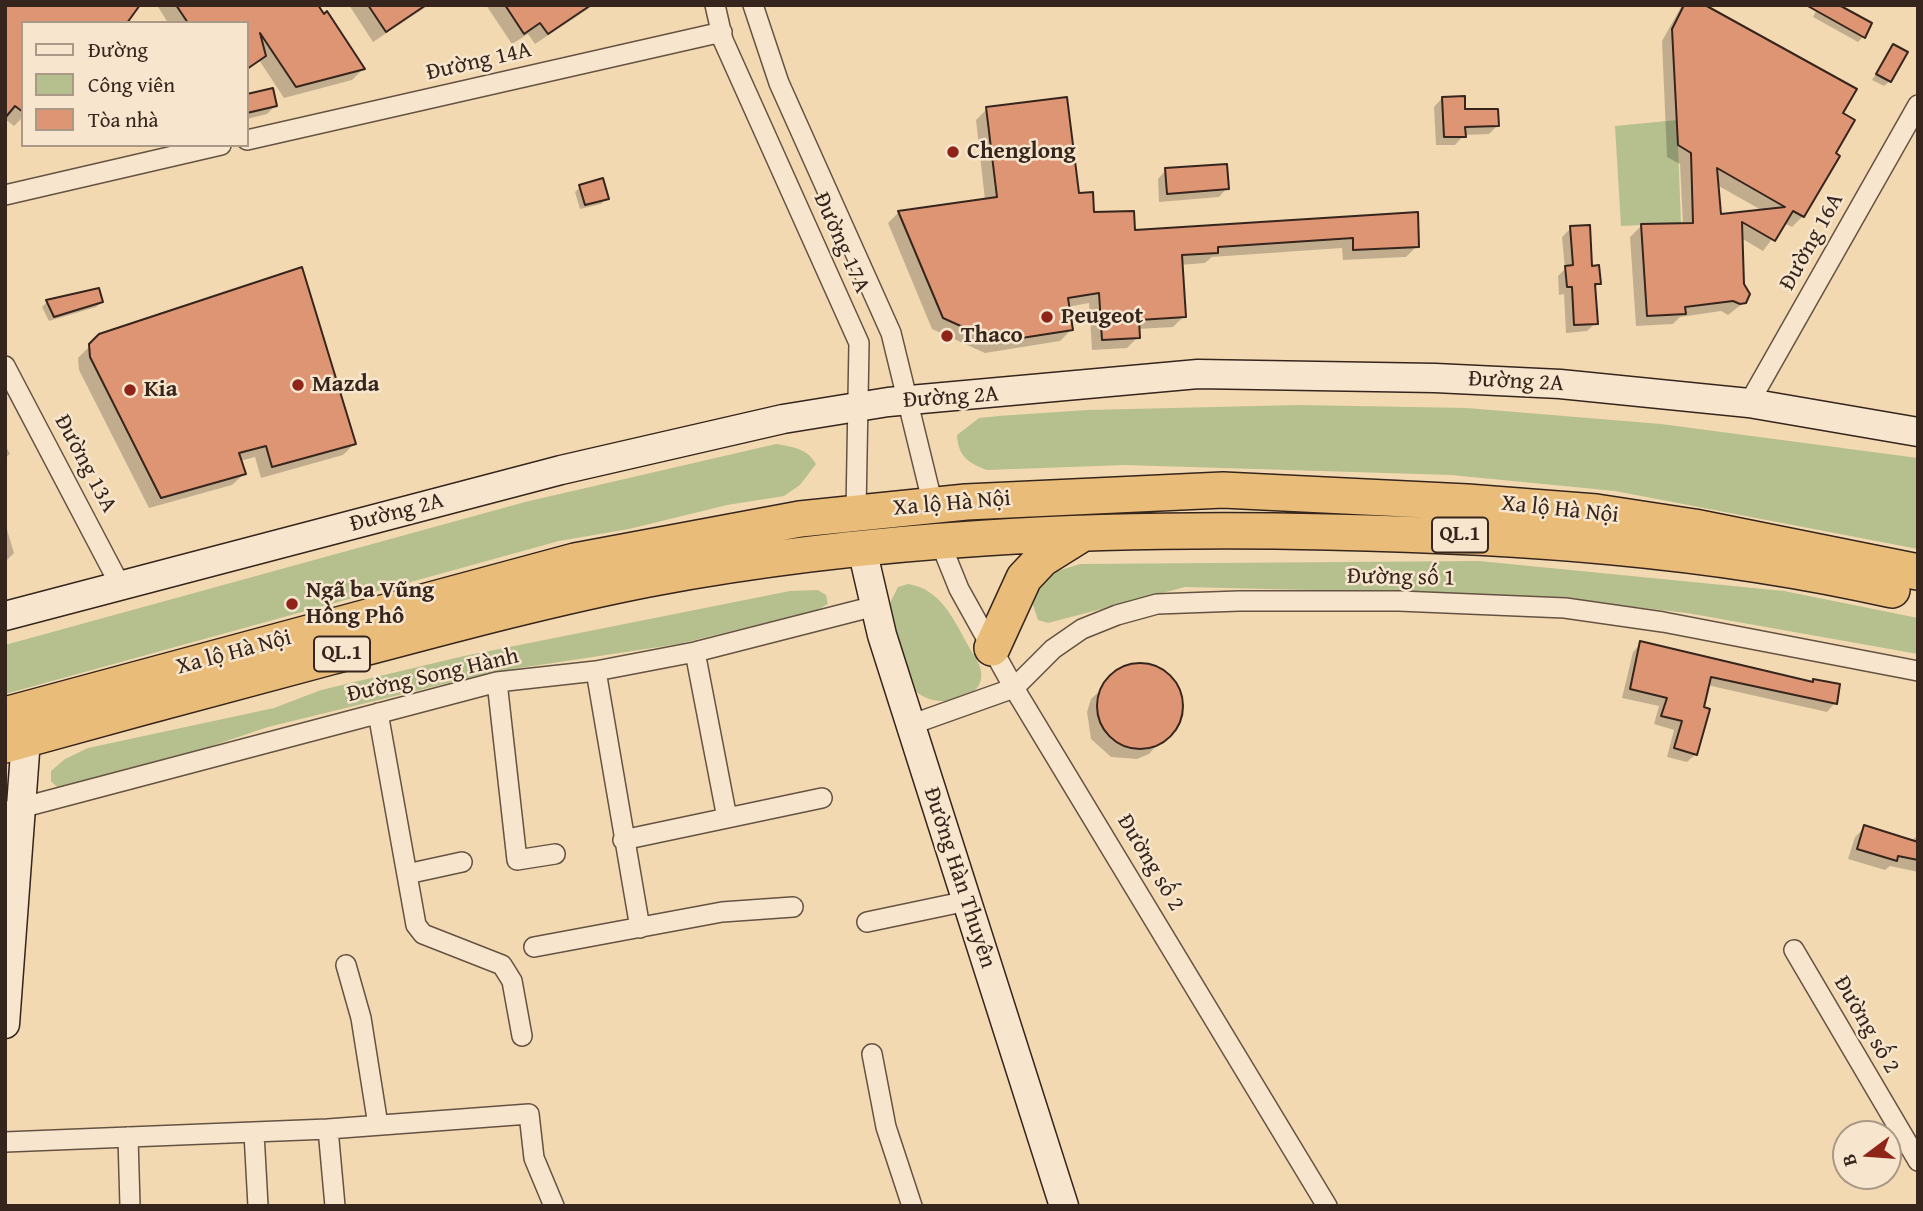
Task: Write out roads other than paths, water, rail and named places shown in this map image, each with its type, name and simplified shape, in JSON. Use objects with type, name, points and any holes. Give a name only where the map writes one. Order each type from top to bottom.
[{"type":"highway","name":"Xa lộ Hà Nội","points":[[12,733],[575,561],[780,523],[933,505],[1223,490],[1427,499],[1597,512],[1694,527],[1918,572]]},
{"type":"highway","points":[[933,505],[940,542]]},
{"type":"highway","points":[[856,512],[862,549]]},
{"type":"highway","name":"Xa lộ Hà Nội","points":[[12,733],[523,606],[649,579],[797,555],[940,542],[1084,533],[1236,530],[1474,535],[1581,543],[1704,558],[1918,596]]},
{"type":"highway","points":[[992,648],[1024,578],[1042,559],[1084,533]]},
{"type":"street","name":"Đường 17A","points":[[715,5],[722,32],[859,344],[856,512]]},
{"type":"street","name":"Đường 17A","points":[[753,5],[779,83],[891,333],[933,505]]},
{"type":"street","name":"Đường 14A","points":[[248,139],[722,32]]},
{"type":"street","name":"Đường 16A","points":[[1749,403],[1918,105]]},
{"type":"street","points":[[5,195],[212,147]]},
{"type":"street","name":"Đường 13A","points":[[5,366],[120,585]]},
{"type":"street","name":"Đường 2A","points":[[5,616],[561,470],[783,419],[908,401],[1223,373],[1435,378],[1560,384],[1749,403],[1918,432]]},
{"type":"street","name":"Đường số 2","points":[[940,542],[959,589],[1014,688],[1327,1206]]},
{"type":"street","name":"Đường Hàn Thuyên","points":[[862,549],[875,606],[910,725],[1064,1206]]},
{"type":"street","name":"Đường số 1","points":[[910,725],[1014,688],[1063,642],[1082,629],[1117,615],[1157,604],[1399,601],[1565,608],[1663,622],[1918,671]]},
{"type":"street","name":"Đường Song Hành","points":[[13,809],[497,682],[596,671],[695,652],[875,606]]},
{"type":"street","points":[[695,652],[727,818]]},
{"type":"street","points":[[596,671],[640,928]]},
{"type":"street","points":[[497,682],[517,860],[555,854]]},
{"type":"street","points":[[377,713],[416,925],[423,934],[502,965],[512,981],[522,1036]]},
{"type":"street","points":[[5,1024],[13,809],[12,733]]},
{"type":"street","points":[[624,840],[821,798]]},
{"type":"street","points":[[407,874],[462,862]]},
{"type":"street","points":[[867,922],[967,901]]},
{"type":"street","points":[[534,947],[722,912],[793,907]]},
{"type":"street","name":"Đường số 2","points":[[1794,950],[1918,1161]]},
{"type":"street","points":[[346,965],[361,1018],[377,1125]]},
{"type":"street","points":[[872,1055],[886,1127],[912,1206]]},
{"type":"street","points":[[5,1142],[254,1133],[529,1114],[534,1157],[554,1206]]},
{"type":"street","points":[[328,1129],[335,1206]]},
{"type":"street","points":[[254,1133],[258,1206]]},
{"type":"street","points":[[128,1137],[130,1206]]},
{"type":"place","name":"Chenglong","points":[[953,152]]},
{"type":"place","name":"Peugeot","points":[[1047,317]]},
{"type":"place","name":"Thaco","points":[[947,336]]},
{"type":"place","name":"Mazda","points":[[298,385]]},
{"type":"place","name":"Kia","points":[[130,390]]},
{"type":"place","name":"Ngã ba Vũng Hồng Phô","points":[[292,604]]}]
